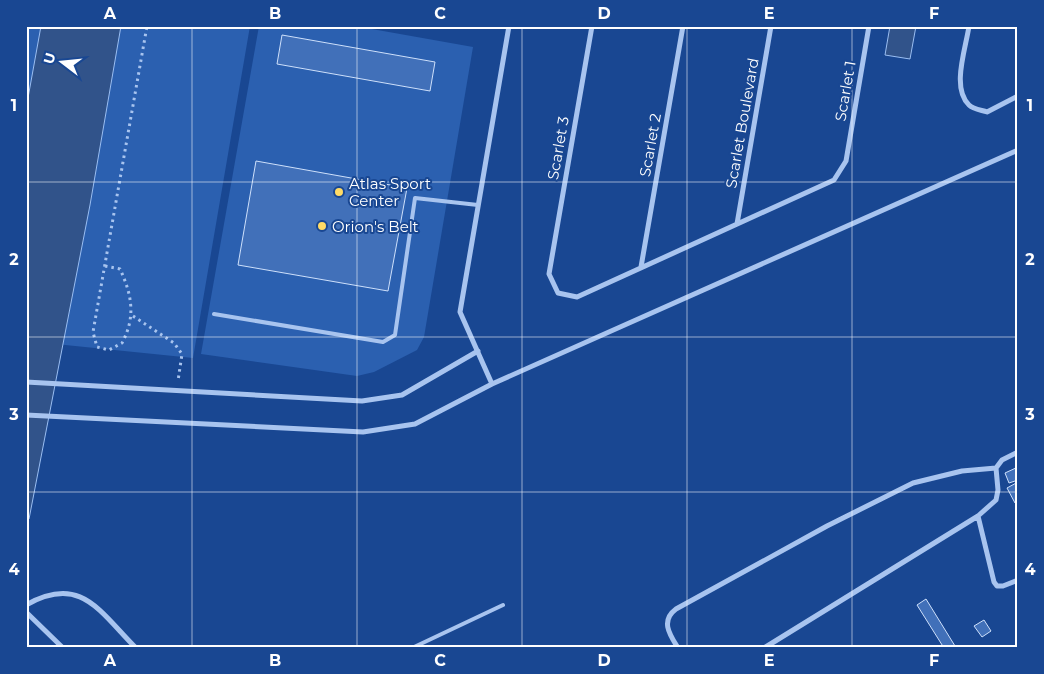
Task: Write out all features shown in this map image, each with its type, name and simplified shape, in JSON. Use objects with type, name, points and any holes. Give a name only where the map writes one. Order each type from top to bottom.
[{"type":"street","points":[[492,384],[460,312],[508,26]]},
{"type":"street","name":"Scarlet 3","points":[[592,26],[549,274],[558,293],[576,297],[641,268]]},
{"type":"street","name":"Scarlet 2","points":[[641,268],[683,26]]},
{"type":"street","name":"Scarlet Boulevard","points":[[737,224],[771,26]]},
{"type":"street","name":"Scarlet 1","points":[[737,224],[834,180],[846,160],[869,26]]},
{"type":"street","points":[[969,26],[959,85],[962,97],[970,106],[987,112],[1018,96]]},
{"type":"street","points":[[26,415],[115,421],[363,432],[415,424],[492,384],[1018,150]]},
{"type":"street","points":[[641,268],[737,224]]},
{"type":"street","points":[[26,382],[116,389],[362,402],[402,395],[478,351]]},
{"type":"street","points":[[764,648],[978,516],[996,500],[998,490],[996,468],[1002,460],[1018,452]]},
{"type":"street","points":[[678,648],[669,634],[667,626],[671,613],[676,609],[827,526],[913,483],[962,471],[996,468]]},
{"type":"street","points":[[978,516],[994,582],[997,586],[1004,586],[1018,580]]},
{"type":"street","points":[[26,605],[45,594],[62,592],[76,594],[88,600],[136,648]]},
{"type":"street","points":[[26,612],[63,648]]},
{"type":"lane","points":[[214,314],[383,342],[395,335],[416,198],[478,205]]},
{"type":"lane","points":[[412,648],[502,605]]},
{"type":"path","points":[[105,266],[120,269],[129,288],[132,316],[122,343],[109,350],[97,347],[93,332],[148,26]]},
{"type":"path","points":[[132,316],[174,342],[182,354],[177,392]]},
{"type":"shaded area","points":[[26,26],[250,26],[193,358],[26,341]]},
{"type":"shaded area","points":[[41,26],[121,26],[90,205],[29,519],[26,521],[26,109]]},
{"type":"shaded area","name":"Atlas Sport Center","points":[[259,26],[355,26],[473,47],[424,337],[417,350],[374,372],[357,376],[201,354]]},
{"type":"shaded area","points":[[890,26],[916,26],[910,59],[885,55]]},
{"type":"building","points":[[282,35],[435,62],[430,91],[277,64]]},
{"type":"building","name":"Orion's Belt","points":[[256,161],[407,188],[388,291],[238,265]]},
{"type":"building","points":[[1018,467],[1018,480],[1009,483],[1005,473]]},
{"type":"building","points":[[1018,482],[1018,502],[1015,503],[1007,488]]},
{"type":"building","points":[[926,599],[955,646],[952,648],[944,648],[917,605]]},
{"type":"building","points":[[984,620],[991,631],[982,637],[974,626]]},
{"type":"place","name":"Atlas Sport Center","points":[[339,192]]},
{"type":"place","name":"Orion's Belt","points":[[322,226]]}]
